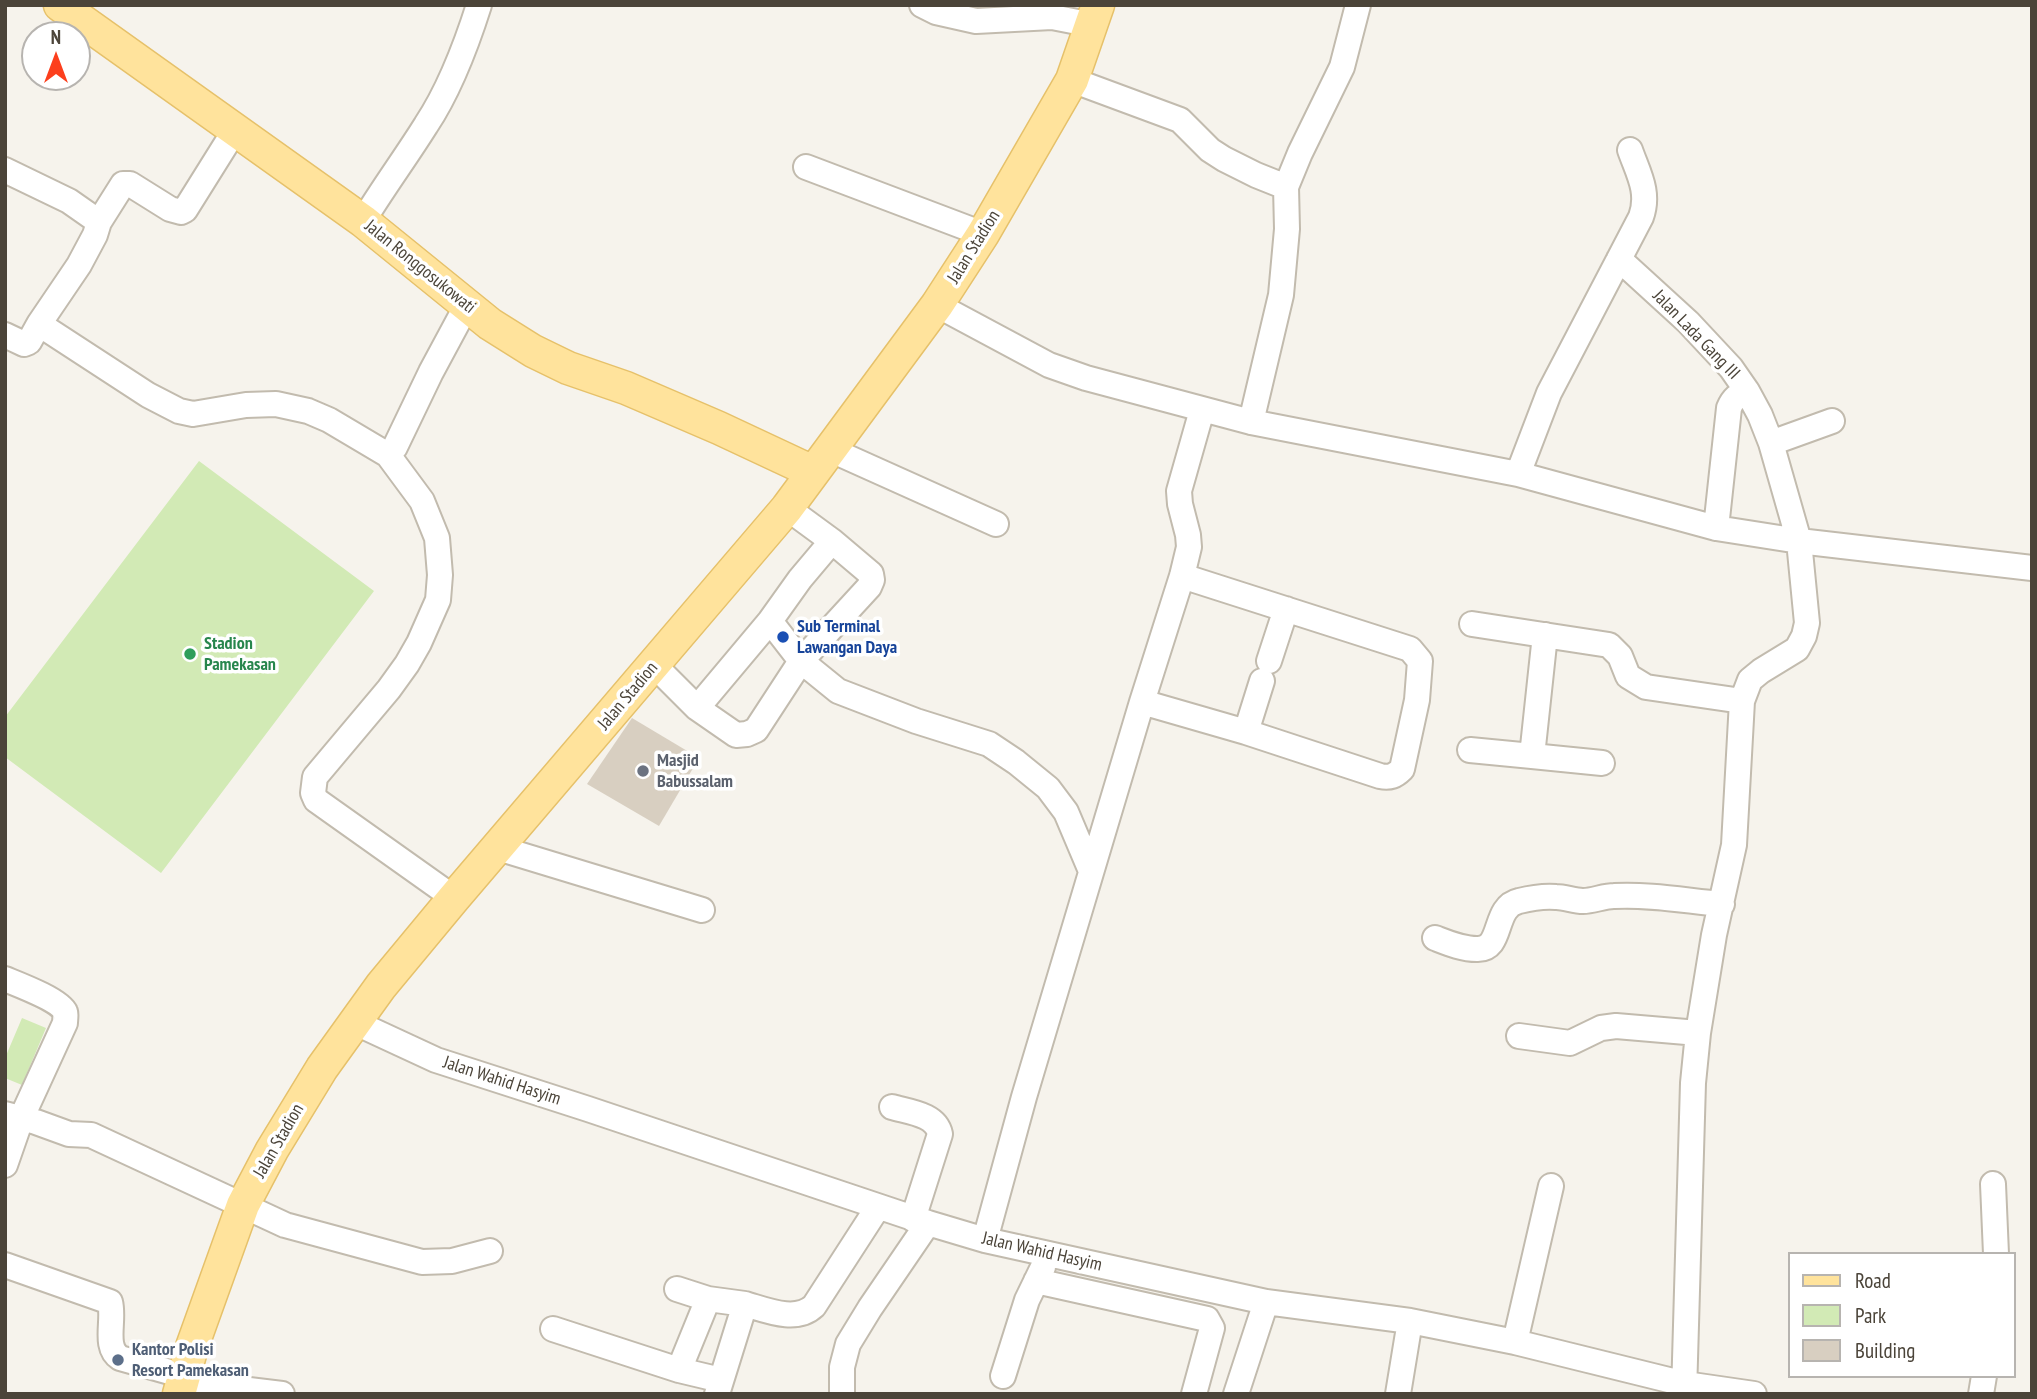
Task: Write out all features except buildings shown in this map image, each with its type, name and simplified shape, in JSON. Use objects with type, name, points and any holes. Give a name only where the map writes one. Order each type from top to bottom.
[{"type":"main road","name":"Jalan Ronggosukowati","points":[[60,5],[363,221],[490,324],[533,351],[568,368],[821,460]]},
{"type":"main road","name":"Jalan Stadion","points":[[182,1384],[192,1347],[243,1205],[272,1150],[322,1068],[354,1022],[454,898],[787,508],[937,305],[983,234],[1072,80],[1096,15]]},
{"type":"street","points":[[363,221],[427,123],[455,71],[479,5]]},
{"type":"street","points":[[922,5],[936,12],[976,22],[1096,15]]},
{"type":"street","points":[[1251,422],[1281,295],[1287,229],[1286,187],[1342,67],[1358,5]]},
{"type":"street","points":[[1072,80],[1180,120],[1210,150],[1224,159],[1286,187]]},
{"type":"street","points":[[5,335],[24,344],[29,342],[79,265],[99,222],[120,187],[126,183],[130,184],[176,212],[185,210],[235,130]]},
{"type":"street","points":[[1518,474],[1549,393],[1645,205],[1645,193],[1630,150]]},
{"type":"street","points":[[806,167],[983,234]]},
{"type":"street","points":[[5,170],[69,201],[99,222]]},
{"type":"street","name":"Jalan Lada Gang III","points":[[1619,259],[1681,315],[1731,368],[1760,415],[1771,443],[1798,541],[1807,622],[1797,649],[1750,680],[1742,701]]},
{"type":"street","points":[[388,454],[395,447],[467,305]]},
{"type":"street","points":[[937,305],[1049,365],[1086,379],[1251,422],[1518,474],[1716,528],[1798,541],[2032,568]]},
{"type":"street","points":[[39,324],[148,395],[179,411],[192,414],[246,405],[276,404],[308,411],[329,420],[388,454],[422,501],[437,538],[440,575],[438,600],[407,664],[315,777],[313,793],[316,800],[454,898]]},
{"type":"street","points":[[1716,528],[1729,408],[1731,401],[1747,391]]},
{"type":"street","points":[[985,1240],[1091,871],[1182,576],[1189,547],[1179,491],[1202,410]]},
{"type":"street","points":[[1771,443],[1832,421]]},
{"type":"street","points":[[821,460],[996,524]]},
{"type":"street","points":[[654,665],[697,708],[736,735],[756,730],[801,661],[869,587],[872,580],[871,574],[787,508]]},
{"type":"street","points":[[697,708],[832,541]]},
{"type":"street","points":[[1142,702],[1246,732],[1380,776],[1396,775],[1402,769],[1417,700],[1420,661],[1410,649],[1182,576]]},
{"type":"street","points":[[1246,732],[1286,609]]},
{"type":"street","points":[[770,621],[801,661],[838,691],[916,721],[989,744],[1016,762],[1048,788],[1066,812],[1091,871]]},
{"type":"street","points":[[1472,624],[1609,645],[1620,656],[1628,676],[1646,687],[1742,701],[1734,845],[1714,935],[1693,1083],[1684,1389]]},
{"type":"street","points":[[1532,756],[1545,635]]},
{"type":"street","points":[[1470,750],[1602,763]]},
{"type":"street","points":[[498,848],[702,910]]},
{"type":"street","points":[[1435,938],[1459,947],[1476,950],[1485,948],[1493,940],[1506,907],[1514,902],[1534,898],[1556,897],[1583,901],[1613,896],[1722,904]]},
{"type":"street","points":[[5,978],[45,997],[62,1007],[65,1012],[65,1023],[47,1068],[13,1117],[5,1165]]},
{"type":"street","name":"Jalan Wahid Hasyim","points":[[354,1022],[436,1060],[920,1221],[985,1240],[1266,1302],[1410,1321],[1515,1342],[1684,1389],[1755,1394]]},
{"type":"street","points":[[1519,1036],[1570,1043],[1601,1028],[1616,1026],[1698,1033]]},
{"type":"street","points":[[842,1394],[842,1367],[848,1344],[920,1221],[940,1134],[936,1123],[928,1118],[892,1107]]},
{"type":"street","points":[[13,1117],[69,1134],[91,1135],[285,1225],[422,1262],[452,1261],[490,1251]]},
{"type":"street","points":[[1993,1184],[1996,1252]]},
{"type":"street","points":[[1515,1342],[1551,1186]]},
{"type":"street","points":[[677,1289],[708,1299],[796,1315],[807,1313],[878,1207]]},
{"type":"street","points":[[1003,1376],[1017,1327],[1036,1281],[1051,1254]]},
{"type":"street","points":[[5,1265],[110,1302],[113,1319],[111,1349],[120,1358],[182,1384],[282,1394]]},
{"type":"street","points":[[1036,1281],[1207,1319],[1212,1328],[1211,1338],[1194,1394]]},
{"type":"street","points":[[679,1370],[708,1299]]},
{"type":"street","points":[[1236,1394],[1266,1302]]},
{"type":"street","points":[[553,1329],[679,1370],[719,1387],[745,1304]]},
{"type":"street","points":[[1398,1394],[1410,1321]]},
{"type":"green space","name":"Stadion Pamekasan","points":[[199,461],[374,591],[161,873],[5,757],[5,717]]},
{"type":"green space","points":[[22,1018],[46,1028],[22,1085],[5,1078],[5,1058]]},
{"type":"place","name":"Sub Terminal Lawangan Daya","points":[[783,637]]},
{"type":"place","name":"Stadion Pamekasan","points":[[190,654]]},
{"type":"place","name":"Masjid Babussalam","points":[[643,771]]},
{"type":"place","name":"Kantor Polisi Resort Pamekasan","points":[[118,1360]]}]
